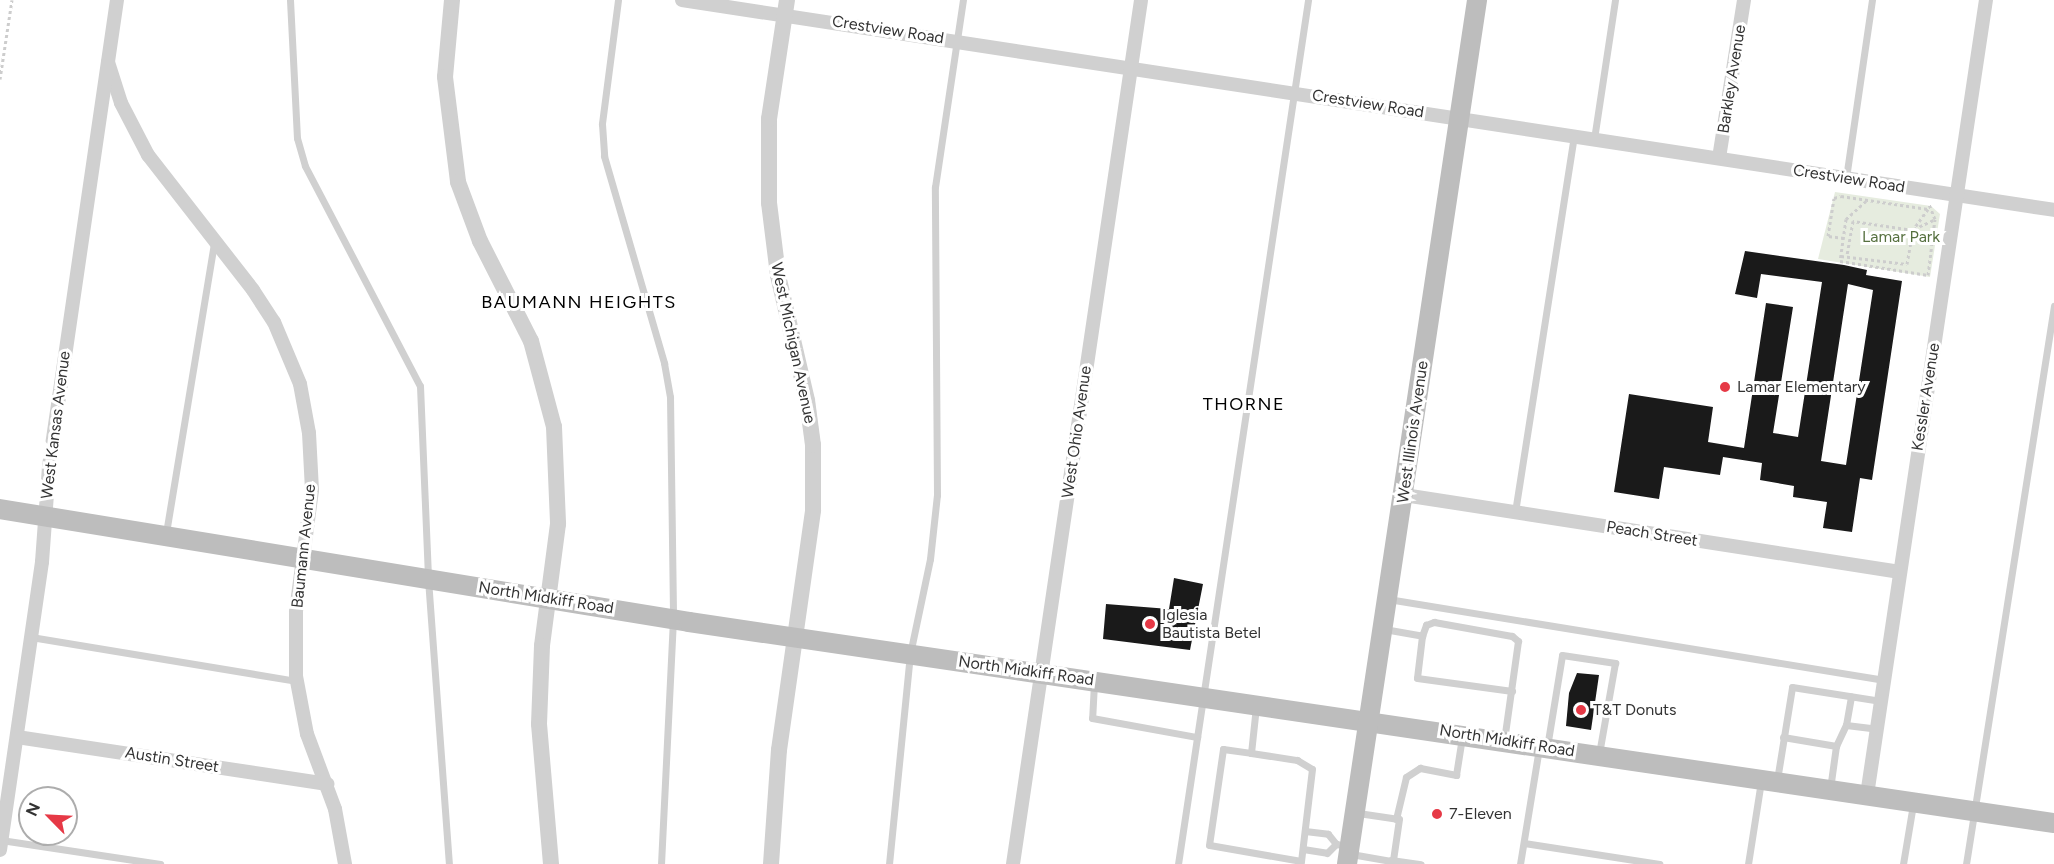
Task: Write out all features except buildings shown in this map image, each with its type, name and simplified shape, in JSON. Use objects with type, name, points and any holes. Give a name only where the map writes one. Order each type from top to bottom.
[{"type":"main road","name":"West Illinois Avenue","points":[[1346,852],[1355,813],[1404,495],[1477,0]]},
{"type":"main road","name":"North Midkiff Road","points":[[0,509],[673,619],[2054,823]]},
{"type":"street","name":"West Kansas Avenue","points":[[1,845],[31,637],[49,466],[117,0]]},
{"type":"street","points":[[452,0],[445,77],[448,127],[458,182],[477,235],[531,341],[555,427],[558,524],[548,599],[539,724],[551,864]]},
{"type":"street","name":"Crestview Road","points":[[682,0],[786,7],[957,40],[2054,210]]},
{"type":"street","name":"West Ohio Avenue","points":[[1013,864],[1141,0]]},
{"type":"street","name":"Barkley Avenue","points":[[1719,158],[1744,0]]},
{"type":"street","name":"Kessler Avenue","points":[[1867,795],[1986,0]]},
{"type":"street","name":"West Michigan Avenue","points":[[771,864],[776,778],[813,510],[813,454],[807,400],[778,276],[769,204],[769,119],[786,7]]},
{"type":"street","name":"Baumann Avenue","points":[[108,62],[121,103],[148,155],[274,322],[300,384],[312,466],[294,638],[297,681],[307,734],[327,784],[345,864]]},
{"type":"street","name":"Peach Street","points":[[1404,495],[1900,572]]},
{"type":"street","name":"Austin Street","points":[[17,737],[327,784]]},
{"type":"lane","points":[[290,0],[297,138],[305,166],[420,386],[428,579],[449,864]]},
{"type":"lane","points":[[618,0],[602,124],[604,156],[664,363],[670,397],[673,619],[661,864]]},
{"type":"lane","points":[[889,864],[910,654],[930,559],[937,495],[935,187],[963,0]]},
{"type":"lane","points":[[1178,864],[1308,0]]},
{"type":"lane","points":[[1594,139],[1615,0]]},
{"type":"lane","points":[[1846,178],[1872,0]]},
{"type":"lane","points":[[1515,512],[1574,136]]},
{"type":"lane","points":[[166,536],[214,242]]},
{"type":"lane","points":[[1966,864],[2054,306]]},
{"type":"lane","points":[[1388,599],[1884,680]]},
{"type":"lane","points":[[1504,740],[1520,647],[1512,636],[1434,622],[1426,625],[1422,636],[1418,678],[1512,691]]},
{"type":"lane","points":[[1383,629],[1422,636]]},
{"type":"lane","points":[[31,637],[297,681]]},
{"type":"lane","points":[[1520,864],[1562,655],[1615,663],[1599,754]]},
{"type":"lane","points":[[1094,681],[1092,718],[1197,737]]},
{"type":"lane","points":[[1748,864],[1769,780],[1783,737],[1792,687],[1881,701]]},
{"type":"lane","points":[[1830,789],[1836,746],[1846,725],[1851,696]]},
{"type":"lane","points":[[1251,753],[1256,704]]},
{"type":"lane","points":[[1846,725],[1877,729]]},
{"type":"lane","points":[[1396,819],[1406,777],[1420,768],[1456,775],[1463,734]]},
{"type":"lane","points":[[1783,737],[1836,746]]},
{"type":"lane","points":[[1223,749],[1297,760],[1312,769],[1305,831],[1300,862],[1209,845],[1223,749]]},
{"type":"lane","points":[[1903,864],[1913,802]]},
{"type":"lane","points":[[1355,813],[1399,819],[1390,861]]},
{"type":"lane","points":[[1305,831],[1328,834],[1346,852]]},
{"type":"lane","points":[[1524,843],[1659,864]]},
{"type":"lane","points":[[1,845],[160,864]]},
{"type":"lane","points":[[1303,849],[1327,853],[1346,852],[1390,861],[1421,864]]},
{"type":"path","points":[[0,79],[12,0]]},
{"type":"path","points":[[1840,256],[1847,255],[1907,264],[1913,230],[1928,209],[1931,192]]},
{"type":"path","points":[[1844,238],[1828,236],[1834,198],[1841,196],[1928,209],[1935,219],[1928,275],[1840,261],[1844,238],[1846,219],[1866,201]]},
{"type":"path","points":[[1847,255],[1853,221],[1913,230],[1935,219]]},
{"type":"green space","name":"Lamar Park","points":[[1835,192],[1931,206],[1940,214],[1930,277],[1818,259]]},
{"type":"place","name":"Lamar Elementary","points":[[1725,387]]},
{"type":"place","name":"Iglesia Bautista Betel","points":[[1150,624]]},
{"type":"place","name":"T&T Donuts","points":[[1581,710]]},
{"type":"place","name":"7-Eleven","points":[[1437,814]]},
{"type":"district","name":"BAUMANN HEIGHTS","points":[[579,302]]},
{"type":"district","name":"THORNE","points":[[1244,404]]}]
